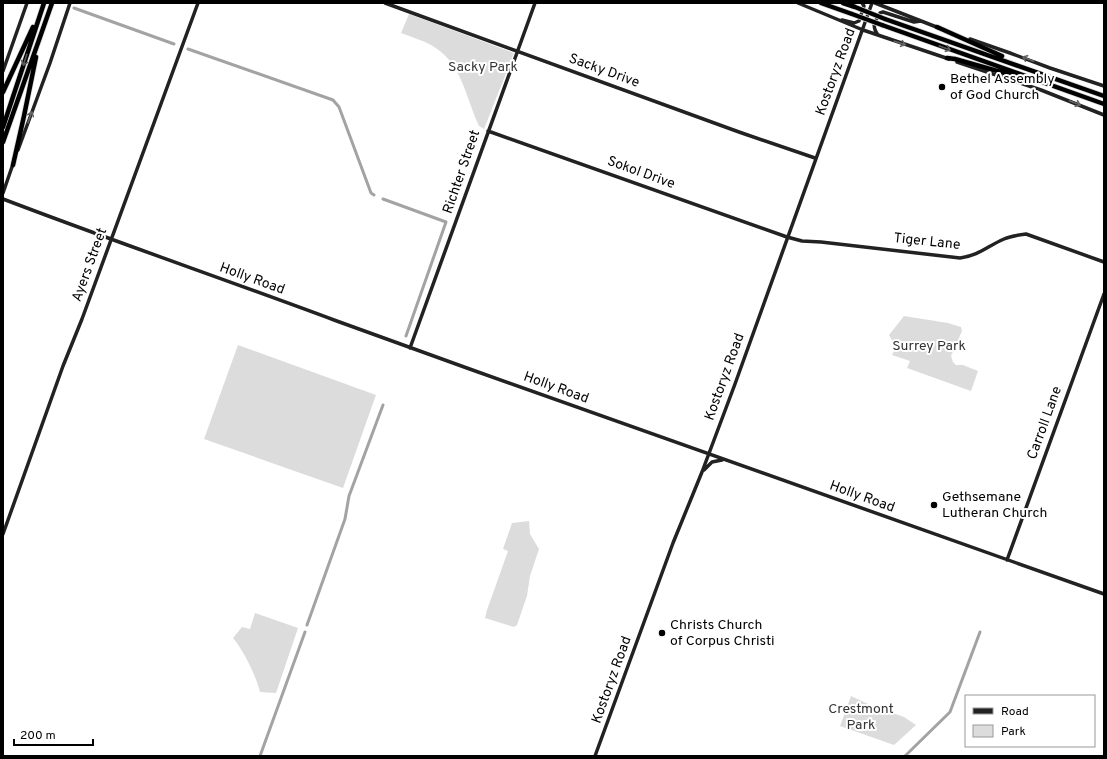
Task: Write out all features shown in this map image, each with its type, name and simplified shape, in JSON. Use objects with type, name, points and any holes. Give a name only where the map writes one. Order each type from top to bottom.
[{"type":"highway","points":[[3,127],[44,3]]},
{"type":"highway","points":[[3,142],[52,3]]},
{"type":"highway","points":[[821,3],[1104,104]]},
{"type":"highway","points":[[844,3],[1104,96]]},
{"type":"highway","points":[[3,92],[42,9]]},
{"type":"highway","points":[[937,27],[1031,69]]},
{"type":"highway","points":[[13,165],[39,42]]},
{"type":"highway","points":[[947,58],[1055,87]]},
{"type":"main road","points":[[3,71],[27,3]]},
{"type":"main road","points":[[3,193],[70,3]]},
{"type":"main road","name":"Ayers Street","points":[[3,534],[63,366],[198,3]]},
{"type":"main road","name":"Sacky Drive","points":[[385,3],[738,132],[815,158]]},
{"type":"main road","name":"Richter Street","points":[[410,348],[535,3]]},
{"type":"main road","points":[[798,3],[863,30],[1041,90],[1104,115]]},
{"type":"main road","points":[[818,12],[854,23],[859,21],[864,6],[862,3]]},
{"type":"main road","name":"Kostoryz Road","points":[[595,756],[673,542],[681,526],[702,472],[872,3]]},
{"type":"main road","points":[[875,3],[937,27],[1104,86]]},
{"type":"main road","points":[[878,35],[874,29],[874,25],[880,13],[883,12],[914,22],[922,21]]},
{"type":"main road","name":"Sokol Drive","points":[[488,131],[787,238]]},
{"type":"main road","name":"Holly Road","points":[[3,199],[111,240],[722,460],[1104,594]]},
{"type":"main road","name":"Tiger Lane","points":[[787,238],[802,241],[960,258],[972,256],[1004,239],[1015,235],[1026,234],[1104,262]]},
{"type":"main road","name":"Carroll Lane","points":[[1007,560],[1104,294]]},
{"type":"main road","points":[[702,472],[712,462],[722,460]]},
{"type":"green space","name":"Sacky Park","points":[[409,14],[514,53],[484,129],[479,126],[461,81],[450,61],[431,45],[401,33]]},
{"type":"green space","name":"Surrey Park","points":[[904,316],[948,323],[961,327],[962,331],[951,356],[956,365],[963,365],[978,371],[971,391],[907,368],[910,361],[892,355],[896,347],[889,335]]},
{"type":"green space","points":[[238,345],[376,395],[343,488],[204,439]]},
{"type":"green space","points":[[529,521],[530,534],[539,549],[530,576],[527,596],[517,625],[514,627],[485,618],[508,551],[503,549],[512,523]]},
{"type":"green space","points":[[255,613],[298,628],[276,693],[260,692],[249,664],[233,638],[242,627],[250,629]]},
{"type":"green space","name":"Crestmont Park","points":[[851,696],[904,717],[916,725],[894,745],[840,726]]},
{"type":"waterway","points":[[74,8],[174,44]]},
{"type":"waterway","points":[[188,49],[333,100],[339,107],[371,193],[374,195]]},
{"type":"waterway","points":[[383,199],[446,222],[406,336]]},
{"type":"waterway","points":[[307,625],[345,519],[349,496],[383,405]]},
{"type":"waterway","points":[[260,756],[305,632]]},
{"type":"waterway","points":[[905,756],[950,712],[980,632]]},
{"type":"place","name":"Bethel Assembly of God Church","points":[[942,87]]},
{"type":"place","name":"Gethsemane Lutheran Church","points":[[934,505]]},
{"type":"place","name":"Christs Church of Corpus Christi","points":[[662,633]]}]
